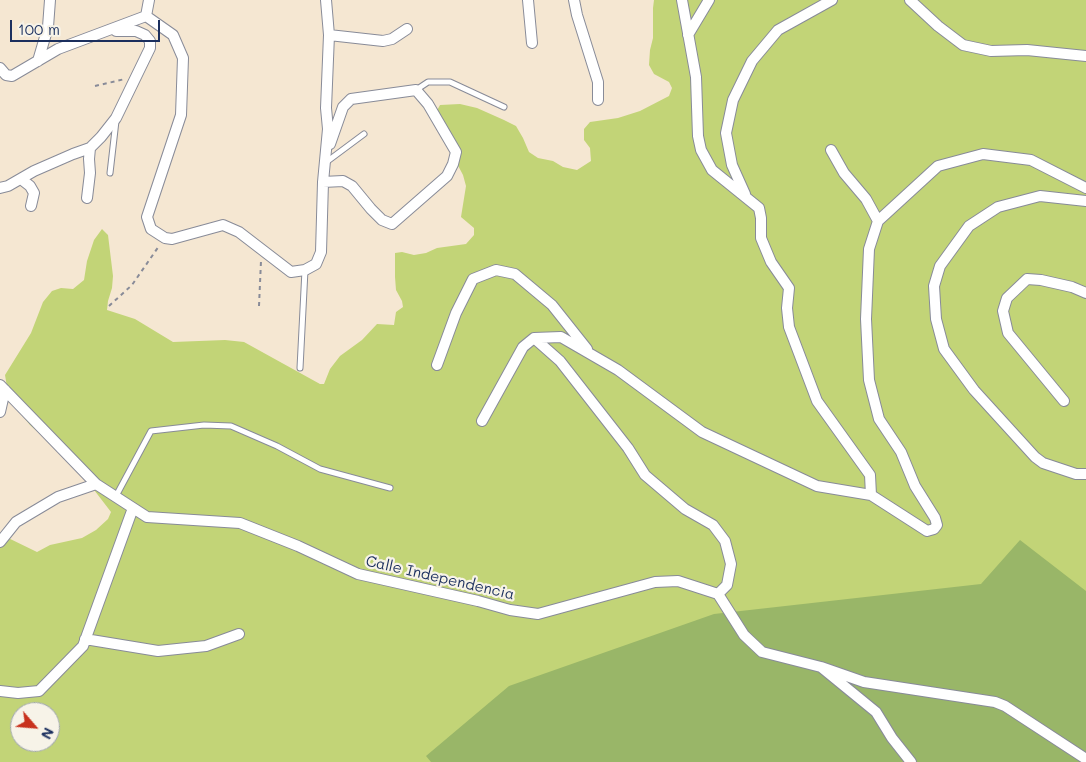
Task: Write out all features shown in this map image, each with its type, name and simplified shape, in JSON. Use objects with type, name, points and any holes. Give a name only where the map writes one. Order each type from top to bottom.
[{"type":"street","points":[[38,61],[48,27],[50,0]]},
{"type":"street","points":[[146,16],[149,0]]},
{"type":"street","points":[[146,16],[174,34],[184,58],[182,115],[147,217],[151,229],[165,238],[172,239],[223,225],[239,232],[291,272],[305,270],[316,264],[321,252],[323,182],[328,129],[326,108],[329,35],[326,0]]},
{"type":"street","points":[[528,0],[532,43]]},
{"type":"street","points":[[574,0],[598,82],[598,100]]},
{"type":"street","points":[[682,0],[696,77],[698,136],[701,150],[712,170],[759,208],[761,238],[770,262],[788,288],[787,308],[789,327],[817,401],[870,475],[871,495]]},
{"type":"street","points":[[688,35],[709,0]]},
{"type":"street","points":[[747,197],[732,165],[726,133],[733,100],[752,61],[778,30],[832,0]]},
{"type":"street","points":[[910,0],[938,26],[963,45],[991,51],[1027,50],[1086,56]]},
{"type":"street","points":[[0,68],[6,75],[12,76],[58,49],[146,16]]},
{"type":"street","points":[[329,35],[383,41],[392,39],[407,29]]},
{"type":"street","points":[[0,188],[90,148],[116,118],[150,48],[150,41],[145,35],[136,31],[108,30]]},
{"type":"street","points":[[323,182],[344,180],[352,186],[382,220],[392,224],[447,176],[456,152],[428,104],[416,90],[350,99],[343,107],[325,161]]},
{"type":"street","points":[[87,198],[90,148]]},
{"type":"street","points":[[831,150],[844,173],[866,199],[878,221]]},
{"type":"street","points":[[482,421],[523,347],[534,338],[561,336],[618,370],[702,432],[817,486],[871,495],[927,531],[934,529],[938,525],[915,486],[900,452],[879,419],[869,380],[866,319],[869,249],[878,221],[938,166],[983,154],[1030,160],[1086,188]]},
{"type":"street","points":[[21,179],[30,186],[34,193],[31,206]]},
{"type":"street","points":[[1086,201],[1040,196],[998,207],[970,226],[940,266],[934,286],[936,319],[944,349],[974,390],[1035,457],[1043,463],[1076,474],[1086,474]]},
{"type":"street","points":[[437,365],[456,313],[473,279],[496,270],[515,274],[552,305],[592,355]]},
{"type":"street","points":[[1064,401],[1008,333],[1003,311],[1007,298],[1027,279],[1072,287],[1086,293]]},
{"type":"street","points":[[534,338],[560,361],[628,448],[645,476],[685,509],[713,525],[725,541],[731,564],[727,584],[718,594],[744,635],[762,652],[821,667],[864,682],[995,702],[1086,759]]},
{"type":"street","points":[[0,412],[3,388]]},
{"type":"street","name":"Calle Independencia","points":[[3,388],[96,484],[147,517],[240,523],[298,546],[358,574],[510,610],[538,614],[655,582],[678,581],[718,594]]},
{"type":"street","points":[[0,542],[16,522],[58,497],[96,484]]},
{"type":"street","points":[[0,691],[18,693],[39,690],[83,646],[133,508]]},
{"type":"street","points":[[85,639],[158,651],[206,646],[238,634]]},
{"type":"street","points":[[821,667],[876,712],[892,738],[911,762]]},
{"type":"lane","points":[[416,90],[428,82],[450,82],[504,107]]},
{"type":"lane","points":[[110,174],[116,118]]},
{"type":"lane","points":[[325,161],[364,134]]},
{"type":"lane","points":[[300,368],[305,270]]},
{"type":"lane","points":[[116,496],[151,431],[204,425],[231,426],[277,446],[320,468],[390,488]]},
{"type":"path","points":[[95,86],[137,76]]},
{"type":"path","points":[[109,306],[132,285],[165,238]]},
{"type":"path","points":[[259,306],[262,249]]},
{"type":"green space","points":[[654,0],[1086,0],[1086,762],[0,762],[0,534],[37,552],[50,545],[82,538],[96,530],[108,519],[111,512],[66,457],[30,425],[9,399],[5,375],[31,333],[43,302],[52,291],[61,288],[73,289],[84,280],[87,261],[94,240],[102,229],[108,235],[113,276],[107,310],[135,319],[173,342],[225,340],[244,342],[320,384],[324,384],[330,369],[340,356],[362,340],[377,324],[394,325],[396,312],[403,307],[396,290],[395,253],[402,252],[414,255],[426,253],[437,248],[466,244],[474,235],[474,228],[461,217],[466,186],[463,175],[433,118],[440,105],[460,104],[477,108],[504,120],[516,126],[529,152],[538,158],[553,161],[563,167],[577,170],[591,161],[590,148],[584,140],[584,129],[590,122],[618,118],[640,111],[669,96],[672,88],[669,82],[654,74],[649,65],[653,38]]},
{"type":"green space","points":[[1020,540],[1086,591],[1086,762],[431,762],[426,756],[509,686],[714,614],[981,584]]}]
